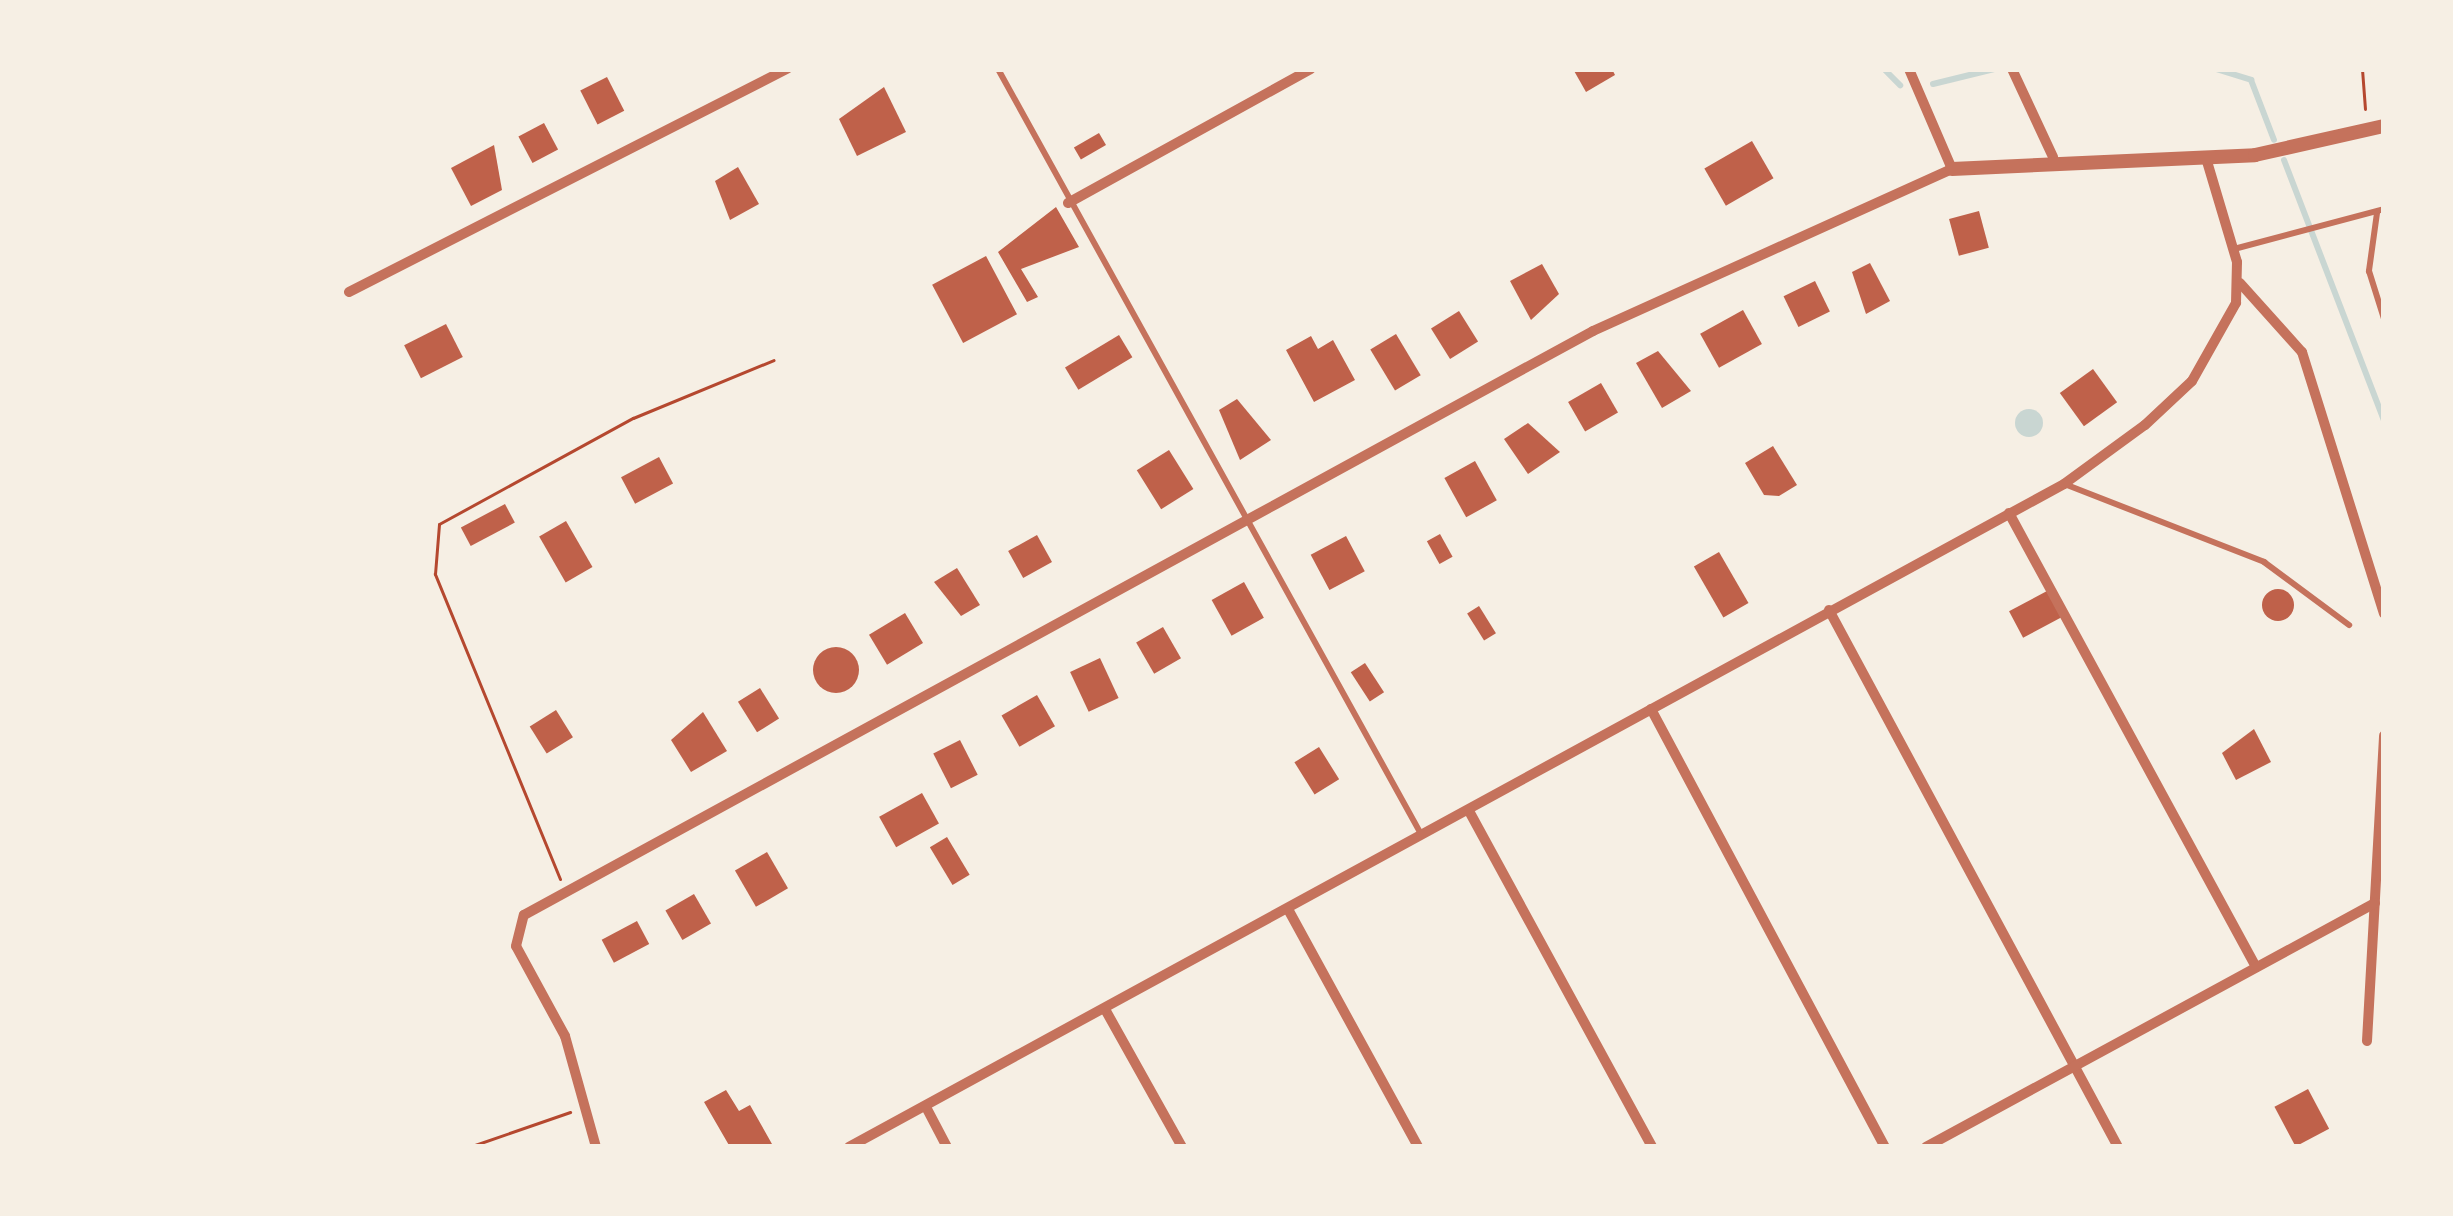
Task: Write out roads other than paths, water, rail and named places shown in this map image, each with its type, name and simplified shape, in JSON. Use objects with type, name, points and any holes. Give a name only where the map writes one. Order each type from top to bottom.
[{"type":"street","points":[[349,292],[787,69]]},
{"type":"street","points":[[1068,203],[1311,69]]},
{"type":"street","points":[[1909,69],[1952,169]]},
{"type":"street","points":[[2012,69],[2053,157]]},
{"type":"street","points":[[596,1147],[566,1036],[516,946],[524,915],[1593,331],[1952,169],[2053,157],[2206,158],[2384,127]]},
{"type":"street","points":[[849,1147],[1106,1012],[2064,484],[2192,381],[2230,326],[2240,283],[2206,158]]},
{"type":"street","points":[[2240,283],[2302,352],[2384,613]]},
{"type":"street","points":[[2009,513],[2256,968]]},
{"type":"street","points":[[1829,610],[2118,1147]]},
{"type":"street","points":[[1651,709],[1886,1147]]},
{"type":"street","points":[[2366,1041],[2384,735]]},
{"type":"street","points":[[1469,811],[1652,1147]]},
{"type":"street","points":[[1926,1147],[2375,903]]},
{"type":"street","points":[[1289,911],[1418,1147]]},
{"type":"street","points":[[1106,1012],[1182,1147]]},
{"type":"street","points":[[926,1107],[947,1147]]},
{"type":"lane","points":[[998,69],[1068,203],[1423,837]]},
{"type":"lane","points":[[2234,249],[2380,211],[2369,271],[2384,319]]},
{"type":"lane","points":[[2064,484],[2264,562],[2349,625]]},
{"type":"waterway","points":[[1884,69],[1900,85]]},
{"type":"waterway","points":[[1933,84],[1994,69]]},
{"type":"waterway","points":[[2216,69],[2251,80],[2274,140]]},
{"type":"waterway","points":[[2284,160],[2384,421]]}]
